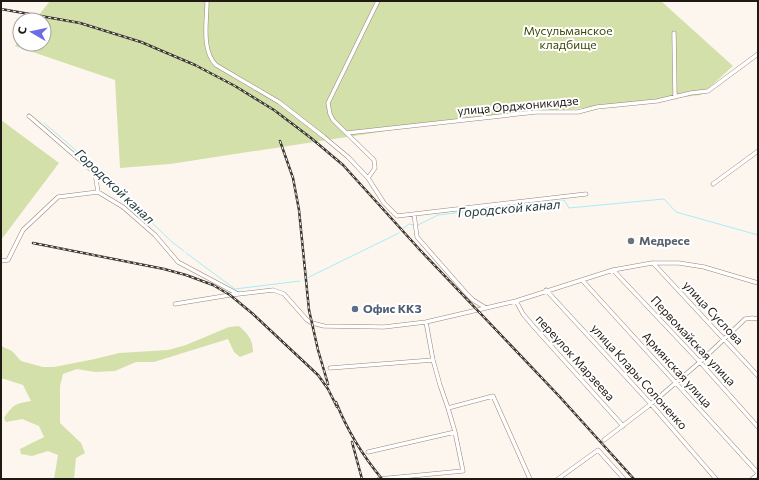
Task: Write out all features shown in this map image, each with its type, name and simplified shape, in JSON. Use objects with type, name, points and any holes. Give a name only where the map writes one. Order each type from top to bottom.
[{"type":"street","points":[[207,1],[206,41],[211,60],[216,65],[280,102],[342,152],[368,178],[384,203],[397,216],[586,194]]},
{"type":"street","points":[[368,178],[375,168],[374,160],[333,120],[328,103],[329,98],[378,1]]},
{"type":"street","points":[[674,32],[675,97]]},
{"type":"street","name":"улица Орджоникидзе","points":[[347,133],[536,112],[578,112],[597,106],[657,101],[691,93],[708,91],[758,54]]},
{"type":"street","points":[[29,116],[96,174],[98,192]]},
{"type":"street","points":[[713,184],[758,151]]},
{"type":"street","points":[[1,262],[8,260],[23,230],[58,197],[98,192],[123,207],[155,234],[178,262],[239,294]]},
{"type":"street","points":[[414,214],[417,237],[466,293],[473,300],[486,308]]},
{"type":"street","points":[[175,304],[273,290],[284,294],[307,320],[312,323],[324,326],[384,328],[426,322],[516,301],[546,290],[613,270],[653,263],[679,263],[704,267],[758,283]]},
{"type":"street","name":"улица Суслова","points":[[653,263],[758,376]]},
{"type":"street","name":"Первомайская улица","points":[[613,270],[700,362],[758,427]]},
{"type":"street","name":"Армянская улица","points":[[582,280],[758,473]]},
{"type":"street","name":"улица Клары Солоненко","points":[[546,290],[651,404],[716,479]]},
{"type":"street","name":"переулок Марзеева","points":[[516,301],[523,314],[534,327],[623,426]]},
{"type":"street","points":[[604,440],[651,404],[700,362],[745,320],[752,318],[758,319]]},
{"type":"street","points":[[379,479],[463,471],[455,432],[433,360],[426,322]]},
{"type":"street","points":[[330,368],[433,360]]},
{"type":"street","points":[[448,408],[493,396],[530,479]]},
{"type":"street","points":[[368,452],[455,432]]},
{"type":"street","points":[[558,479],[598,450],[624,479]]},
{"type":"street","points":[[752,479],[758,473]]},
{"type":"green space","name":"Мусульманское кладбище","points":[[50,1],[661,1],[733,66],[701,95],[412,127],[170,164],[120,168],[115,80],[33,52],[52,52],[52,12],[41,12]]},
{"type":"green space","points":[[1,120],[59,163],[1,240]]},
{"type":"green space","points":[[239,326],[249,338],[252,344],[253,352],[240,357],[234,352],[228,339],[154,362],[136,362],[115,371],[95,372],[77,369],[63,374],[60,386],[60,423],[81,443],[85,453],[76,458],[74,479],[54,479],[58,455],[48,451],[32,456],[21,454],[20,449],[44,437],[39,426],[22,419],[6,422],[4,418],[15,405],[31,401],[23,385],[1,378],[1,346],[12,351],[21,361],[43,367],[54,367],[119,353],[168,350],[186,345],[229,327]]},
{"type":"waterway","name":"Городской канал","points":[[44,123],[85,158],[172,242],[184,251]]},
{"type":"waterway","name":"Городской канал","points":[[418,225],[438,215],[564,200],[569,208],[664,199],[676,212],[758,235]]},
{"type":"waterway","name":"Городской канал","points":[[402,229],[409,224],[414,225]]},
{"type":"waterway","name":"Городской канал","points":[[307,278],[399,233]]},
{"type":"waterway","name":"Городской канал","points":[[186,253],[235,289],[300,281]]},
{"type":"railway","points":[[1,9],[80,23],[141,42],[195,65],[235,86],[274,110],[343,165],[420,250],[559,396],[634,479]]},
{"type":"railway","points":[[280,141],[293,178],[299,210],[309,310],[318,350],[328,384]]},
{"type":"railway","points":[[33,243],[164,269],[213,285],[230,295],[253,314],[318,375],[328,389],[337,407]]},
{"type":"railway","points":[[336,402],[345,423],[356,442],[382,479]]},
{"type":"railway","points":[[352,442],[362,479]]},
{"type":"place","name":"Медресе","points":[[631,241]]},
{"type":"place","name":"Офис ККЗ","points":[[355,309]]}]
